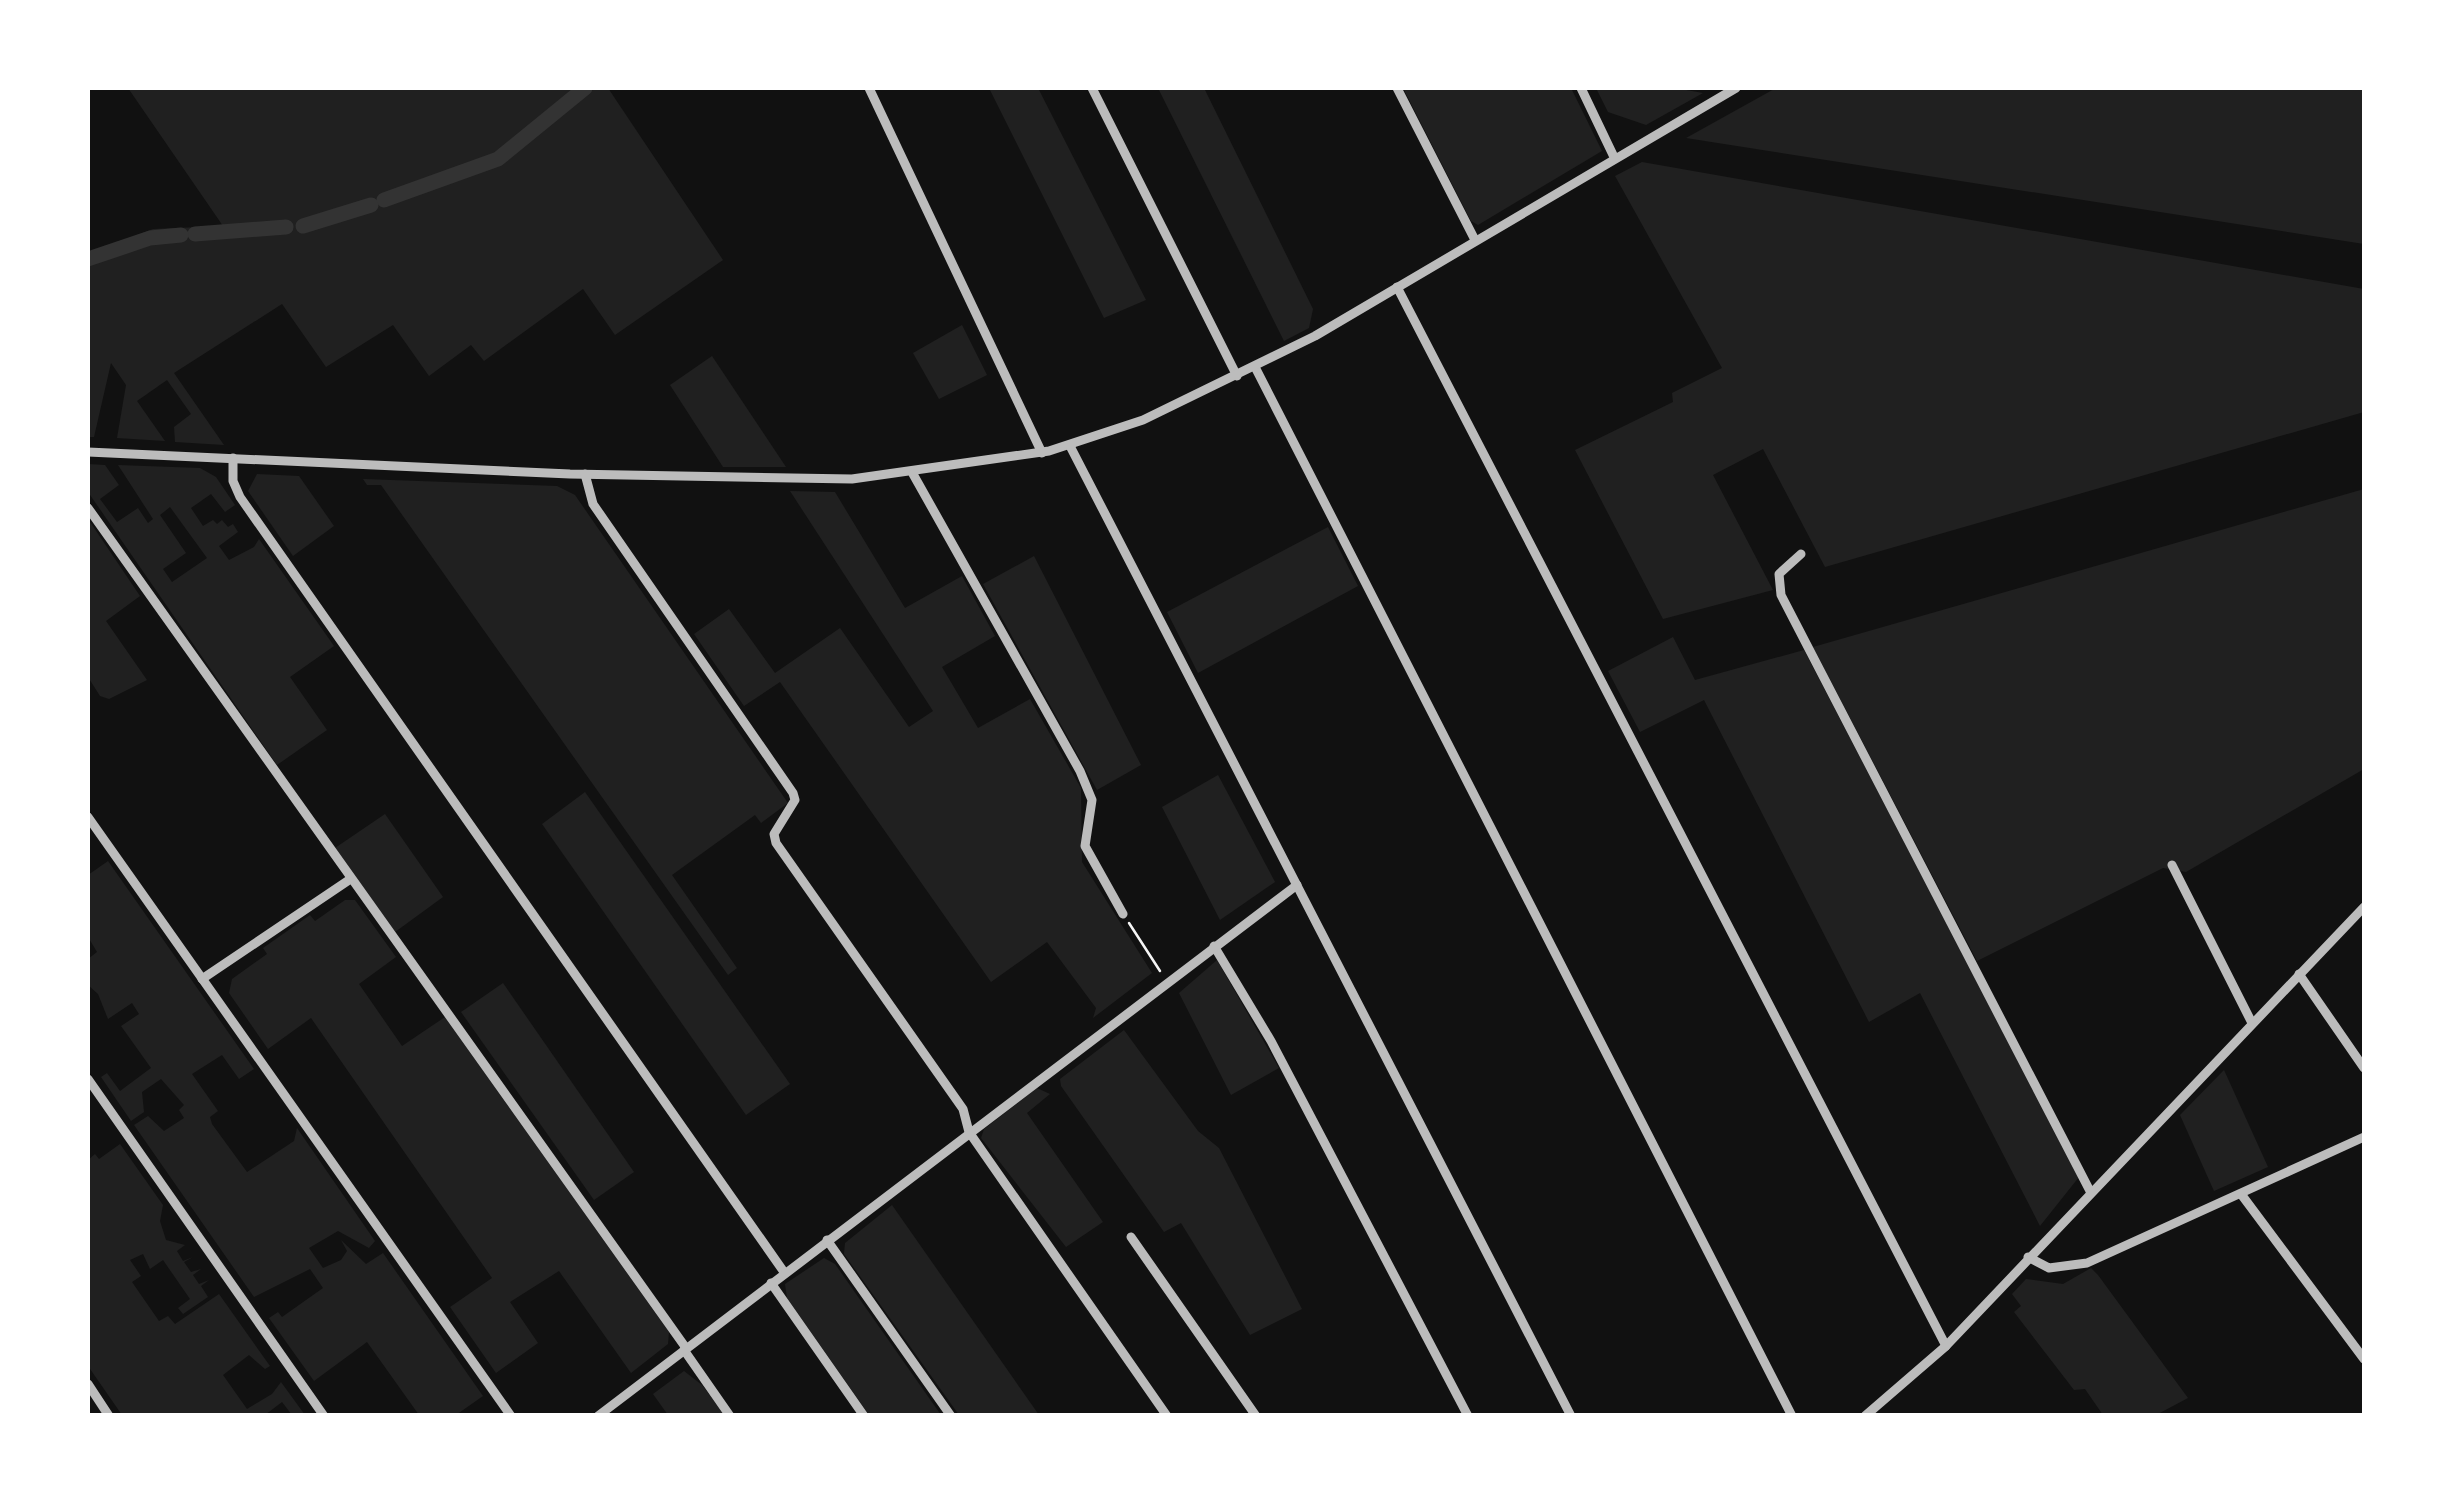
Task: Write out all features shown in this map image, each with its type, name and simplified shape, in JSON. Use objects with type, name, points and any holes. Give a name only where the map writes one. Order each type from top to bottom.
[{"type":"street","points":[[869,88],[1042,453]]},
{"type":"street","points":[[1092,88],[1237,376]]},
{"type":"street","points":[[1397,88],[1475,240]]},
{"type":"street","points":[[1581,88],[1614,157]]},
{"type":"street","points":[[88,452],[586,474],[852,479],[913,474],[1042,453],[1143,420],[1255,367],[1736,88]]},
{"type":"street","points":[[1397,288],[1946,1346]]},
{"type":"street","points":[[1255,367],[1792,1416]]},
{"type":"street","points":[[1070,446],[1571,1416]]},
{"type":"street","points":[[233,458],[233,481],[240,496],[784,1272]]},
{"type":"street","points":[[586,474],[592,504],[793,793],[795,800],[774,834],[776,843],[963,1109],[968,1132],[1167,1416]]},
{"type":"street","points":[[913,474],[1080,770],[1092,800],[1085,846],[1123,914]]},
{"type":"street","points":[[88,508],[349,880],[477,1051],[730,1416]]},
{"type":"street","points":[[1801,554],[1778,574],[1781,595],[2090,1191]]},
{"type":"street","points":[[88,817],[511,1416]]},
{"type":"street","points":[[2172,865],[2252,1023]]},
{"type":"street","points":[[202,980],[349,880]]},
{"type":"street","points":[[598,1416],[1166,980],[1297,885]]},
{"type":"street","points":[[1865,1416],[1946,1346],[2364,907]]},
{"type":"street","points":[[1214,946],[1272,1041],[1468,1416]]},
{"type":"street","points":[[2299,974],[2364,1068]]},
{"type":"street","points":[[88,1079],[324,1416]]},
{"type":"street","points":[[2028,1257],[2049,1268],[2086,1263],[2364,1136]]},
{"type":"street","points":[[2242,1194],[2364,1360]]},
{"type":"street","points":[[1130,1237],[1256,1416]]},
{"type":"street","points":[[827,1240],[951,1416]]},
{"type":"street","points":[[771,1283],[864,1416]]},
{"type":"street","points":[[88,1384],[109,1416]]},
{"type":"path","points":[[1123,914],[1166,980]]},
{"type":"shaded area","points":[[128,88],[608,88],[723,260],[615,335],[583,289],[484,361],[471,345],[429,376],[393,325],[326,367],[282,304],[174,373],[224,445],[175,442],[174,427],[191,414],[167,380],[137,401],[165,441],[117,438],[126,385],[111,363],[94,437],[88,437],[88,249],[91,253],[153,229],[223,226]]},
{"type":"shaded area","points":[[989,88],[1038,88],[1146,300],[1104,318]]},
{"type":"shaded area","points":[[1158,88],[1204,88],[1313,309],[1309,328],[1284,341]]},
{"type":"shaded area","points":[[1403,88],[1571,88],[1602,151],[1478,225],[1471,221]]},
{"type":"shaded area","points":[[1596,88],[1675,88],[1703,93],[1646,125],[1608,112]]},
{"type":"shaded area","points":[[1776,88],[2364,88],[2364,244],[1686,138]]},
{"type":"shaded area","points":[[1642,162],[2364,289],[2364,412],[1825,567],[1763,449],[1713,475],[1773,590],[1663,619],[1575,450],[1673,402],[1672,393],[1722,368],[1615,176]]},
{"type":"shaded area","points":[[962,325],[987,375],[939,399],[913,353]]},
{"type":"shaded area","points":[[712,356],[786,467],[723,467],[670,385]]},
{"type":"shaded area","points":[[88,464],[105,465],[119,485],[100,499],[117,522],[138,508],[148,523],[153,519],[118,465],[200,468],[216,477],[235,505],[225,512],[211,494],[191,508],[203,526],[213,520],[217,524],[222,520],[228,527],[233,524],[238,532],[219,546],[229,560],[254,547],[259,539],[334,646],[290,677],[327,730],[277,765],[88,492]],"holes":[[[170,507],[207,558],[172,582],[163,569],[186,553],[160,515]]]},
{"type":"shaded area","points":[[257,474],[299,476],[334,526],[293,556],[248,491]]},
{"type":"shaded area","points":[[363,479],[557,486],[575,495],[788,803],[761,823],[755,815],[672,875],[737,968],[728,975],[381,485],[367,485]]},
{"type":"shaded area","points":[[2364,489],[2364,769],[2186,872],[2163,868],[1977,961],[1813,647]]},
{"type":"shaded area","points":[[790,491],[835,492],[905,608],[962,576],[995,636],[942,667],[978,728],[1030,699],[1081,788],[1082,862],[1152,973],[1093,1018],[1096,1008],[1047,942],[991,982],[780,682],[744,706],[694,634],[729,609],[775,673],[840,628],[909,727],[933,711]]},
{"type":"shaded area","points":[[88,519],[140,596],[106,621],[147,680],[109,699],[100,696],[88,677]]},
{"type":"shaded area","points":[[1328,527],[1358,586],[1198,673],[1167,612]]},
{"type":"shaded area","points":[[1034,556],[1141,765],[1097,790],[983,584]]},
{"type":"shaded area","points":[[1673,637],[1695,680],[1804,650],[2079,1177],[2040,1226],[1920,993],[1869,1022],[1704,700],[1640,732],[1608,671]]},
{"type":"shaded area","points":[[1218,775],[1275,882],[1220,920],[1162,807]]},
{"type":"shaded area","points":[[585,792],[790,1084],[746,1115],[542,824]]},
{"type":"shaded area","points":[[385,814],[443,897],[395,932],[335,848]]},
{"type":"shaded area","points":[[108,861],[254,1069],[239,1079],[222,1055],[192,1074],[218,1111],[210,1117],[212,1124],[247,1172],[294,1141],[297,1128],[375,1241],[369,1248],[338,1231],[309,1248],[323,1268],[341,1260],[347,1251],[341,1240],[366,1264],[383,1253],[483,1396],[456,1415],[419,1415],[367,1342],[314,1381],[269,1318],[278,1312],[282,1317],[323,1288],[310,1269],[254,1297],[134,1125],[148,1116],[164,1131],[184,1118],[179,1110],[184,1105],[161,1079],[142,1092],[144,1112],[131,1121],[101,1077],[107,1073],[120,1091],[151,1068],[121,1026],[139,1014],[132,1003],[108,1019],[98,994],[88,985],[88,959],[97,952],[88,937],[88,875]]},
{"type":"shaded area","points":[[345,900],[355,900],[396,957],[359,984],[402,1046],[445,1017],[669,1332],[668,1344],[631,1373],[559,1271],[510,1302],[538,1343],[496,1373],[450,1307],[492,1278],[311,1018],[268,1049],[229,993],[232,979],[267,954],[263,948],[310,915],[315,921]]},
{"type":"shaded area","points":[[1217,960],[1279,1068],[1231,1095],[1179,993]]},
{"type":"shaded area","points":[[503,983],[634,1172],[594,1200],[461,1012]]},
{"type":"shaded area","points":[[1124,1030],[1198,1131],[1219,1148],[1302,1309],[1250,1335],[1181,1223],[1164,1232],[1061,1086],[1060,1079]]},
{"type":"shaded area","points":[[2224,1070],[2268,1167],[2214,1191],[2180,1115]]},
{"type":"shaded area","points":[[1037,1088],[1050,1094],[1027,1113],[1103,1222],[1066,1247],[981,1138],[984,1129]]},
{"type":"shaded area","points":[[120,1144],[163,1205],[160,1221],[166,1240],[185,1245],[177,1251],[183,1261],[193,1257],[184,1262],[191,1272],[201,1269],[193,1275],[199,1284],[209,1280],[201,1286],[208,1297],[183,1314],[178,1308],[190,1299],[163,1260],[150,1269],[143,1254],[130,1260],[141,1276],[132,1282],[159,1321],[168,1316],[175,1324],[219,1294],[270,1366],[265,1369],[249,1355],[223,1375],[247,1409],[272,1394],[281,1382],[305,1415],[292,1415],[282,1402],[265,1415],[122,1415],[88,1366],[88,1160],[95,1154],[99,1159]]},
{"type":"shaded area","points":[[892,1205],[1039,1415],[959,1415],[844,1254],[845,1243]]},
{"type":"shaded area","points":[[824,1258],[835,1264],[941,1415],[869,1415],[787,1298],[785,1284]]},
{"type":"shaded area","points":[[2091,1268],[2188,1398],[2156,1415],[2103,1415],[2085,1389],[2074,1390],[2014,1312],[2021,1306],[2012,1294],[2026,1279],[2063,1284]]},
{"type":"shaded area","points":[[684,1371],[702,1385],[725,1415],[668,1415],[653,1394]]},
{"type":"waterway","points":[[384,200],[498,159],[585,88]]},
{"type":"waterway","points":[[303,226],[371,205]]},
{"type":"waterway","points":[[195,234],[286,227]]},
{"type":"waterway","points":[[88,259],[150,238],[181,235]]}]
